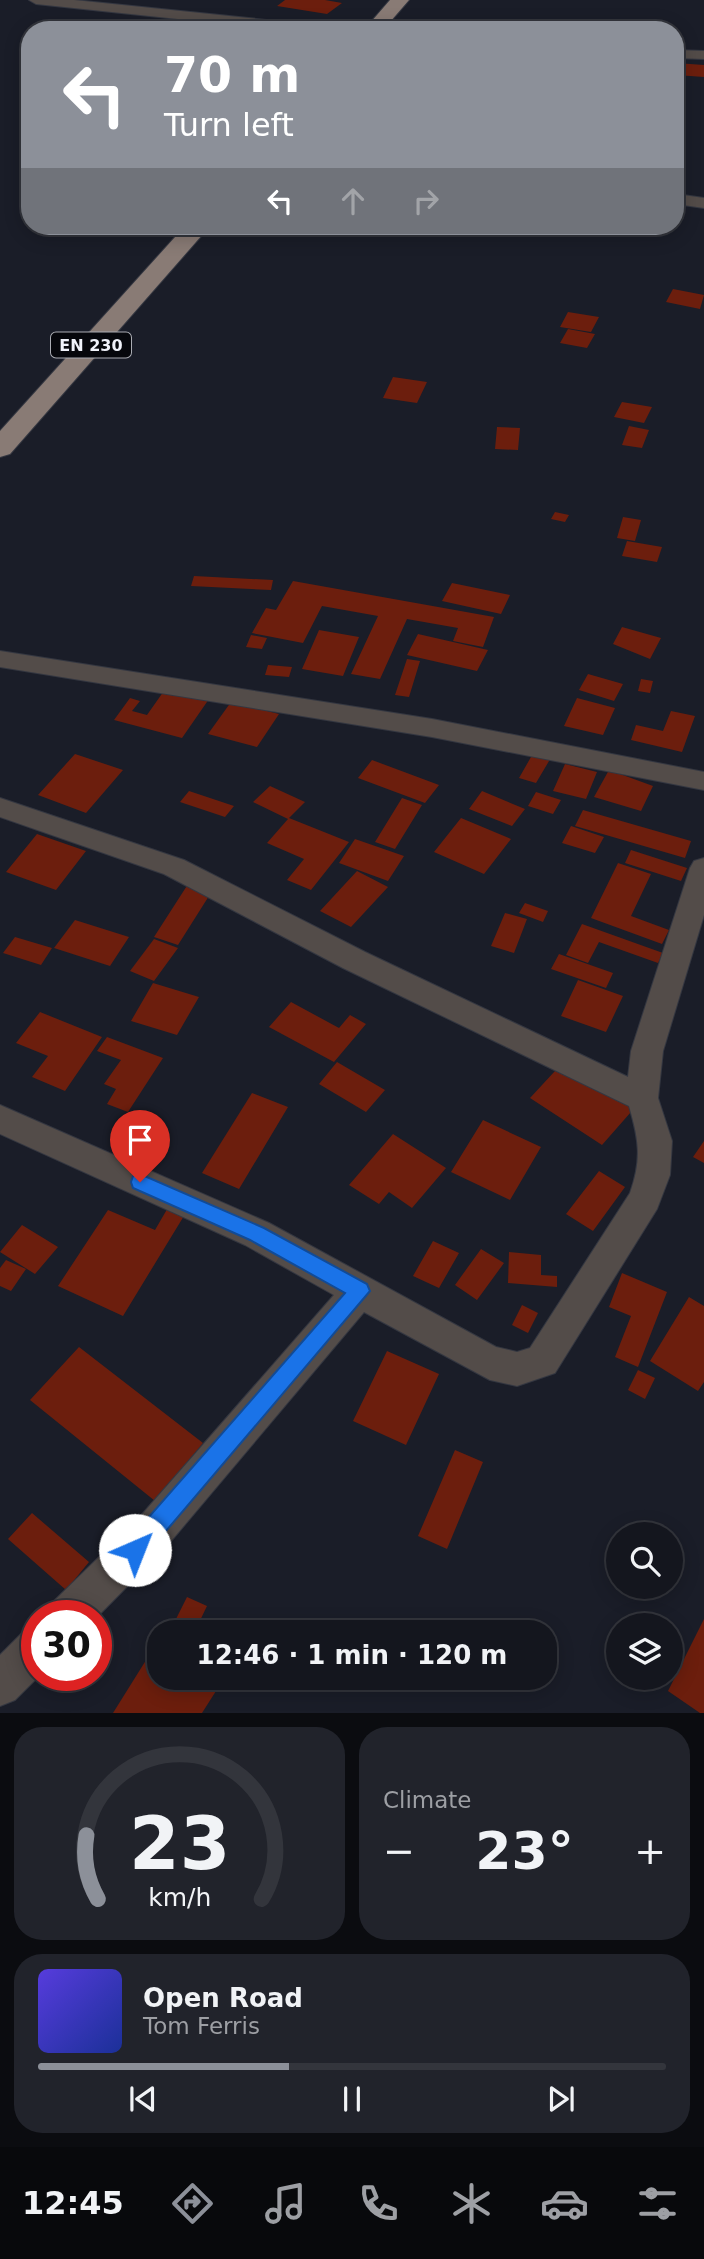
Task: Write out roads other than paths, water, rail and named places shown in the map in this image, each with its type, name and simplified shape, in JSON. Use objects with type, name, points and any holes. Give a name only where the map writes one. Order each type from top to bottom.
[{"type":"main road","points":[[381,21],[400,0]]},
{"type":"main road","name":"EN 230","points":[[0,448],[190,235]]},
{"type":"street","points":[[36,0],[93,3],[248,21]]},
{"type":"street","points":[[684,54],[704,55]]},
{"type":"street","points":[[684,200],[704,203]]},
{"type":"street","points":[[0,659],[432,728],[704,781]]},
{"type":"street","points":[[0,807],[174,867],[354,960],[642,1098]]},
{"type":"street","points":[[0,1119],[257,1234],[489,1363],[517,1369],[542,1361],[645,1199],[653,1175],[656,1141],[642,1098],[647,1051],[704,869]]},
{"type":"street","points":[[85,1600],[152,1533],[360,1291]]},
{"type":"street","points":[[0,1685],[21,1664]]}]
